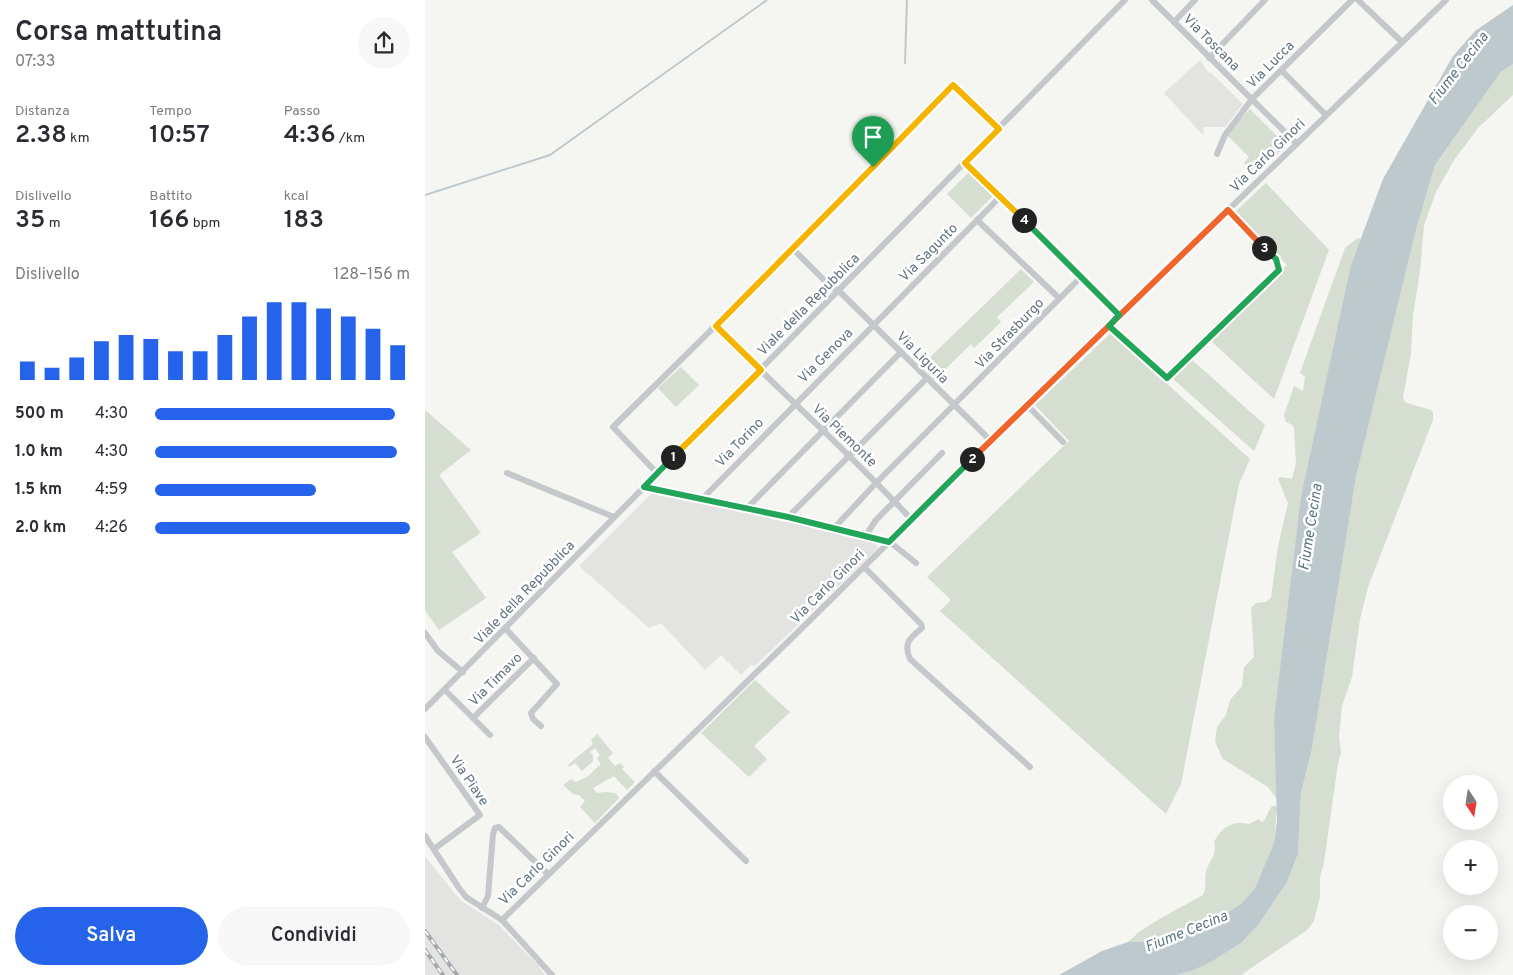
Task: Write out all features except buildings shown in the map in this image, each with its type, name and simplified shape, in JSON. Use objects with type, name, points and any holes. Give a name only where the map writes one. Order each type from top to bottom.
[{"type":"street","name":"Viale della Repubblica","points":[[425,709],[1125,0]]},
{"type":"street","name":"Via Toscana","points":[[1152,0],[1297,144]]},
{"type":"street","points":[[1173,22],[1195,0]]},
{"type":"street","points":[[1209,58],[1265,0]]},
{"type":"street","name":"Via Lucca","points":[[1217,154],[1225,135],[1252,99],[1352,0]]},
{"type":"street","points":[[1358,0],[1402,42]]},
{"type":"street","name":"Via Carlo Ginori","points":[[425,836],[466,897],[501,920],[864,567],[1119,315],[1445,0]]},
{"type":"street","points":[[1281,70],[1326,115]]},
{"type":"street","points":[[659,472],[653,469],[613,427],[793,249],[953,85],[999,129]]},
{"type":"street","points":[[965,163],[1119,315]]},
{"type":"street","name":"Via Sagunto","points":[[873,325],[1000,197]]},
{"type":"street","points":[[1109,326],[1167,378],[1279,270],[1276,259],[1228,210]]},
{"type":"street","points":[[977,220],[1059,298]]},
{"type":"street","name":"Via Liguria","points":[[793,249],[831,287],[839,291],[991,441]]},
{"type":"street","name":"Via Strasburgo","points":[[834,528],[876,483],[955,406],[1081,277]]},
{"type":"street","name":"Via Genova","points":[[795,404],[873,325]]},
{"type":"street","name":"Via Piemonte","points":[[716,326],[894,500],[911,519]]},
{"type":"street","points":[[747,508],[901,352]]},
{"type":"street","points":[[788,517],[927,378]]},
{"type":"street","name":"Via Torino","points":[[702,499],[795,404]]},
{"type":"street","points":[[1028,406],[1063,442]]},
{"type":"street","points":[[866,535],[876,520],[894,500],[942,453]]},
{"type":"street","points":[[507,473],[614,517]]},
{"type":"street","points":[[644,487],[866,535],[889,542],[915,563]]},
{"type":"street","points":[[864,567],[921,624],[921,628],[909,639],[907,651],[911,659],[1030,767]]},
{"type":"street","points":[[505,628],[557,684],[531,713],[533,719],[541,726]]},
{"type":"street","points":[[425,633],[438,651],[463,672]]},
{"type":"street","name":"Via Timavo","points":[[473,718],[534,658]]},
{"type":"street","points":[[445,690],[490,735]]},
{"type":"street","name":"Via Piave","points":[[425,737],[480,815],[434,849]]},
{"type":"street","points":[[654,771],[746,861]]},
{"type":"street","points":[[482,908],[488,896],[495,828],[499,828],[548,874]]},
{"type":"street","points":[[501,920],[552,975]]},
{"type":"shaded area","points":[[1200,60],[1208,72],[1243,104],[1225,127],[1203,127],[1204,136],[1164,93]]},
{"type":"shaded area","points":[[1513,64],[1513,95],[1479,127],[1454,160],[1436,192],[1424,225],[1420,271],[1413,315],[1411,353],[1403,397],[1407,403],[1431,410],[1433,420],[1368,587],[1360,619],[1352,677],[1342,706],[1339,737],[1341,753],[1320,877],[1320,897],[1314,921],[1307,930],[1241,975],[1177,975],[1211,962],[1241,943],[1259,924],[1287,882],[1298,854],[1301,793],[1312,749],[1356,477],[1416,230],[1435,165],[1501,72]]},
{"type":"shaded area","points":[[1250,109],[1286,145],[1256,175],[1244,163],[1249,157],[1226,134]]},
{"type":"shaded area","points":[[969,172],[993,196],[971,218],[947,194]]},
{"type":"shaded area","points":[[1266,183],[1329,250],[1274,399],[1210,340],[1287,265],[1235,212]]},
{"type":"shaded area","points":[[1358,238],[1361,239],[1351,265],[1274,719],[1277,799],[1268,787],[1223,759],[1215,742],[1217,727],[1226,715],[1230,700],[1242,686],[1244,667],[1254,657],[1251,608],[1256,603],[1266,602],[1271,598],[1278,546],[1288,503],[1278,479],[1281,477],[1292,479],[1296,463],[1294,428],[1293,425],[1286,422],[1284,415],[1294,386],[1303,391],[1305,377],[1300,373],[1345,248]]},
{"type":"shaded area","points":[[1021,269],[1034,282],[997,317],[1001,322],[974,348],[971,344],[934,380],[921,366]]},
{"type":"shaded area","points":[[1111,333],[1250,459],[1239,484],[1181,784],[1166,814],[940,611],[951,600],[927,577],[1069,441],[1035,405]]},
{"type":"shaded area","points":[[1191,359],[1265,425],[1254,451],[1172,378]]},
{"type":"shaded area","points":[[681,367],[699,385],[676,407],[658,388]]},
{"type":"shaded area","points":[[425,410],[471,450],[439,475],[481,533],[452,552],[486,598],[439,630],[425,610]]},
{"type":"shaded area","points":[[654,491],[827,529],[875,542],[878,548],[755,666],[751,665],[741,675],[721,655],[705,670],[661,623],[649,628],[579,566]]},
{"type":"shaded area","points":[[755,680],[790,712],[754,746],[767,759],[749,777],[701,733]]},
{"type":"shaded area","points":[[597,734],[613,753],[608,758],[615,766],[620,763],[624,767],[622,769],[635,782],[627,790],[614,776],[593,788],[597,793],[616,793],[619,798],[595,823],[580,807],[585,801],[563,785],[571,779],[576,782],[587,777],[601,764],[597,759],[600,755],[595,748],[590,752],[593,755],[593,761],[582,771],[575,763],[569,767],[568,765],[593,744],[591,740]]},
{"type":"shaded area","points":[[1277,806],[1274,843],[1255,888],[1241,904],[1225,914],[1167,941],[1128,942],[1139,932],[1161,918],[1203,895],[1207,868],[1215,850],[1214,842],[1220,832],[1233,824],[1249,824],[1259,819],[1261,822],[1264,821],[1271,807]]},
{"type":"shaded area","points":[[425,856],[460,900],[499,925],[538,965],[545,975],[425,975]]},
{"type":"water","name":"Fiume Cecina","points":[[1513,5],[1513,64],[1501,72],[1435,165],[1416,230],[1356,477],[1312,749],[1301,793],[1298,854],[1287,882],[1259,924],[1241,943],[1211,962],[1194,970],[1177,975],[1059,975],[1102,951],[1128,942],[1167,941],[1225,914],[1241,904],[1255,888],[1274,843],[1277,821],[1274,719],[1301,497],[1351,265],[1383,179],[1453,56],[1475,31]]},
{"type":"waterway","points":[[425,195],[550,155],[767,0]]},
{"type":"waterway","points":[[905,63],[907,0]]},
{"type":"railway","points":[[425,931],[457,975]]},
{"type":"railway","points":[[425,950],[443,975]]},
{"type":"route","points":[[873,167],[716,326],[761,370],[644,487],[788,517],[889,542],[1119,315],[1228,210],[1276,259],[1279,270],[1167,378],[1109,326],[1119,315],[965,163],[999,129],[953,85],[873,167]]}]
